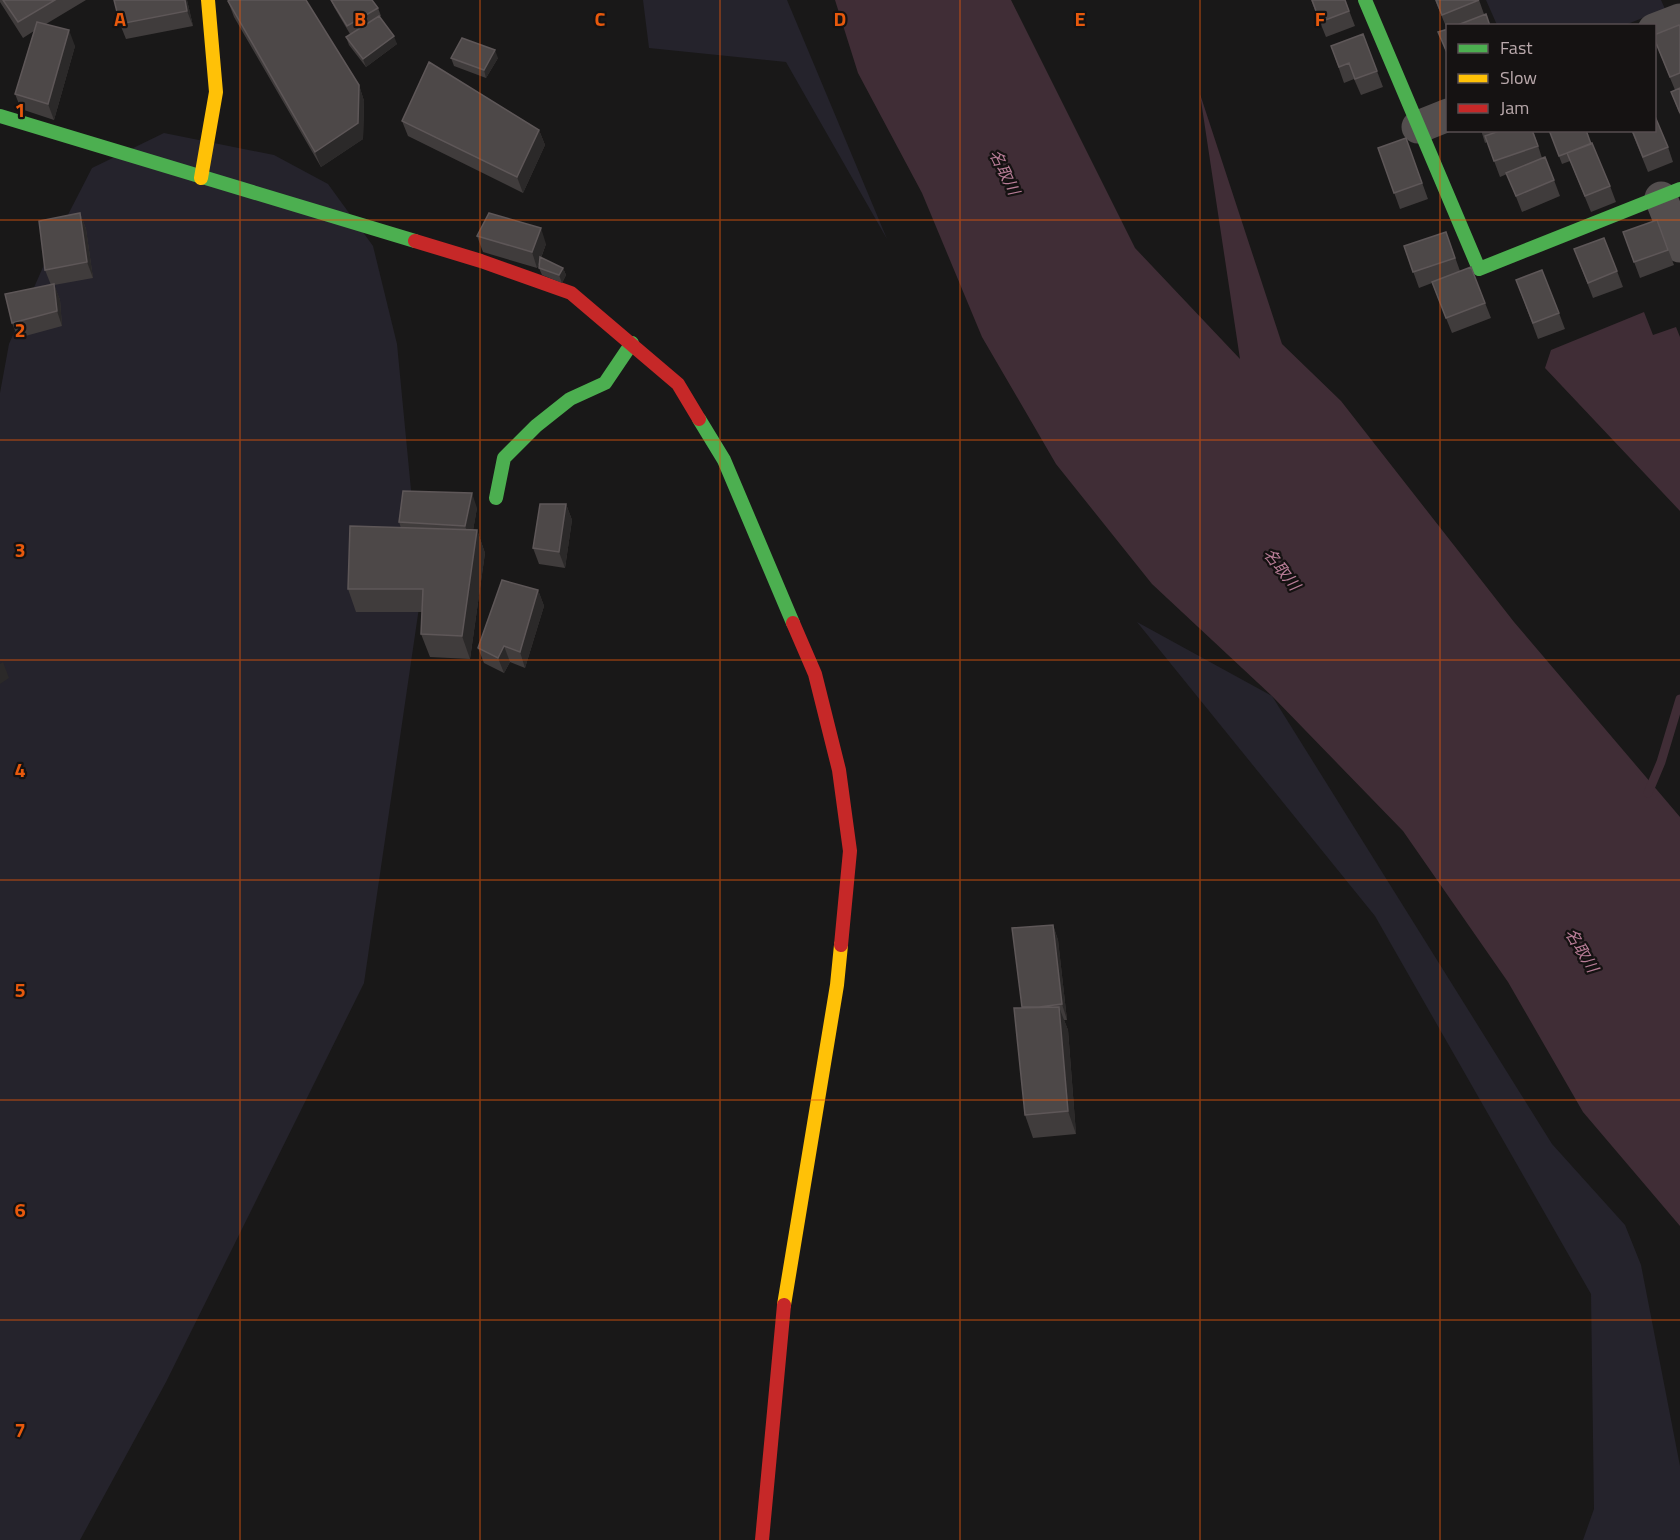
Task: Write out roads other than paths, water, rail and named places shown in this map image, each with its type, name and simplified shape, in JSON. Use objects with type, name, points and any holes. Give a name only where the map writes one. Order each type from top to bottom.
[{"type":"street","points":[[201,178],[216,92],[208,0]]},
{"type":"street","points":[[1365,0],[1479,269],[1670,194],[1680,246]]},
{"type":"street","points":[[1656,29],[1680,20]]},
{"type":"street","points":[[0,116],[481,261],[571,293],[678,384],[729,471],[815,674],[839,770],[850,851],[837,985],[784,1307],[762,1540]]},
{"type":"street","points":[[1418,127],[1446,116]]},
{"type":"street","points":[[496,498],[504,458],[536,426],[570,399],[605,383],[632,343]]},
{"type":"water","name":"名取川","points":[[835,0],[1011,0],[1135,248],[1240,359],[1200,94],[1282,344],[1341,401],[1514,622],[1680,817],[1680,1226],[1583,1112],[1508,982],[1403,831],[1272,696],[1152,584],[1056,464],[982,337],[922,193],[858,73]]},
{"type":"water","points":[[1644,312],[1653,335],[1676,327],[1680,337],[1680,511],[1545,368],[1551,350]]},
{"type":"waterway","points":[[1648,793],[1661,762],[1680,699]]}]
